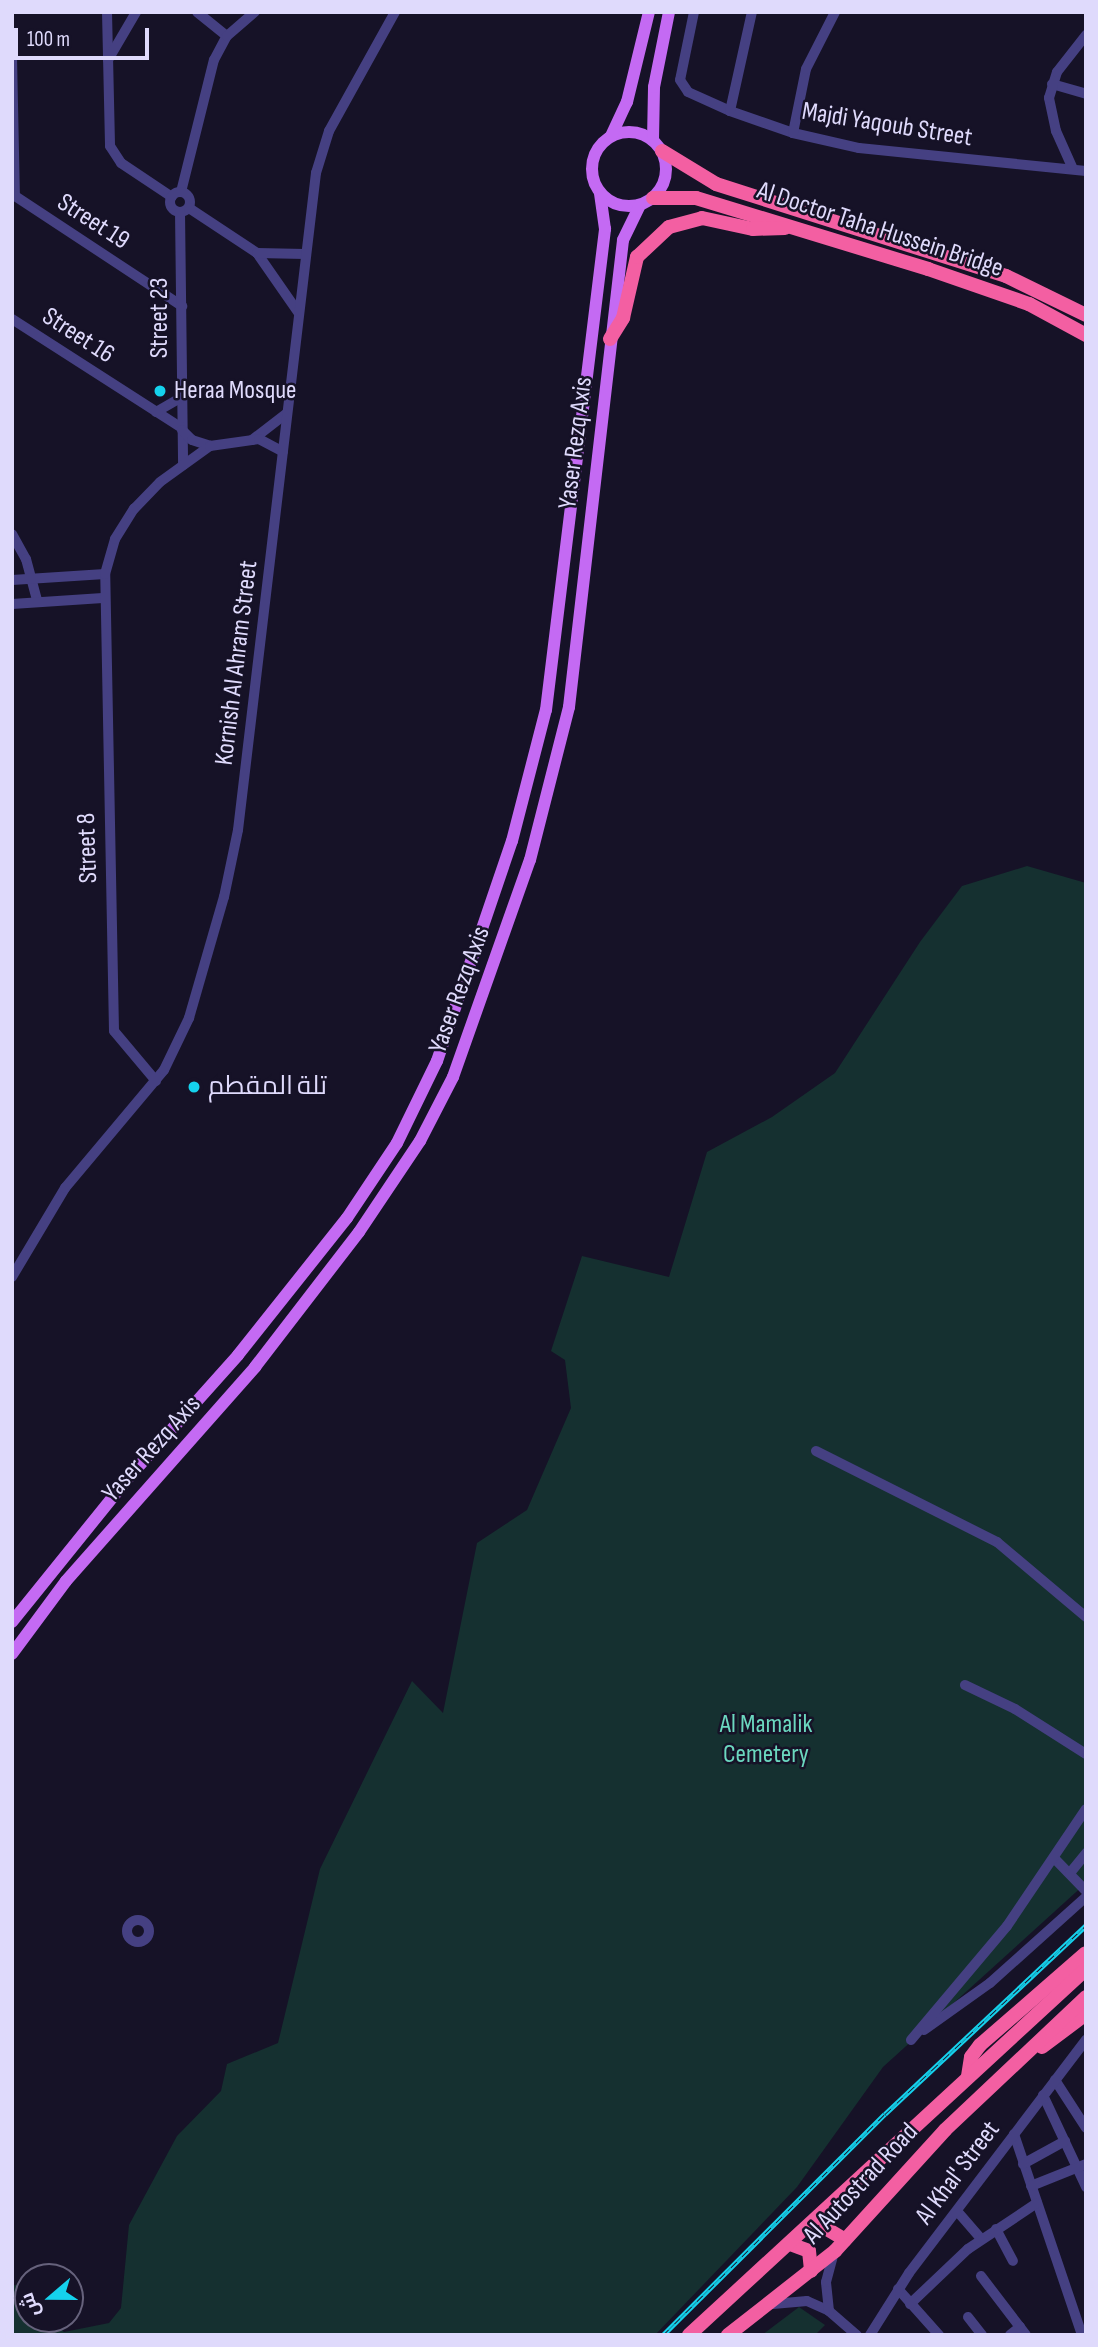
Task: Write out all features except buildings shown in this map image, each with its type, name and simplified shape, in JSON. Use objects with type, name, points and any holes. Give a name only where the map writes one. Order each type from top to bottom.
[{"type":"highway","name":"Al Doctor Taha Hussein Bridge","points":[[657,146],[716,184],[1006,276],[1086,315]]},
{"type":"highway","name":"Al Doctor Taha Hussein Bridge","points":[[647,201],[696,198],[792,226],[999,292],[1086,335]]},
{"type":"highway","points":[[610,339],[624,318],[637,257],[669,227],[702,218],[753,229],[792,226]]},
{"type":"highway","points":[[968,2077],[971,2057],[979,2045],[1086,1953]]},
{"type":"highway","name":"Al Autostrad Road","points":[[689,2335],[1086,1969]]},
{"type":"highway","points":[[1022,2058],[1086,1997]]},
{"type":"highway","points":[[1022,2058],[1057,2038],[1086,2014]]},
{"type":"highway","name":"Al Autostrad Road","points":[[728,2335],[772,2304],[840,2245],[945,2130],[1022,2058]]},
{"type":"highway","points":[[824,2211],[827,2230],[840,2245]]},
{"type":"highway","points":[[790,2244],[809,2251],[811,2271]]},
{"type":"main road","points":[[649,12],[627,102],[611,136],[600,145],[592,165],[600,193],[618,205],[647,201],[666,173],[657,146],[654,87],[669,12]]},
{"type":"main road","points":[[611,136],[633,131],[657,146]]},
{"type":"main road","name":"Yaser Rezq Axis","points":[[12,1622],[130,1476],[238,1355],[359,1202],[397,1143],[441,1052],[512,841],[546,710],[605,229],[600,193]]},
{"type":"main road","name":"Yaser Rezq Axis","points":[[12,1654],[122,1515],[255,1367],[359,1232],[407,1162],[453,1077],[530,860],[569,707],[610,339],[625,230],[647,201]]},
{"type":"street","points":[[107,12],[107,134],[113,152],[176,195],[188,197],[184,210]]},
{"type":"street","points":[[105,71],[113,48],[136,12]]},
{"type":"street","points":[[197,12],[227,36]]},
{"type":"street","points":[[255,12],[227,36],[214,60],[172,208],[184,210],[257,253],[299,312]]},
{"type":"street","name":"Kornish Al Ahram Street","points":[[12,1277],[65,1188],[156,1081],[184,1032],[234,853],[305,254],[324,145],[395,12]]},
{"type":"street","name":"Majdi Yaqoub Street","points":[[694,12],[680,80],[688,92],[730,111],[793,133],[881,151],[1086,171]]},
{"type":"street","points":[[730,111],[752,12]]},
{"type":"street","points":[[793,133],[806,69],[835,12]]},
{"type":"street","points":[[1073,169],[1050,111],[1052,84],[1086,35]]},
{"type":"street","name":"Street 19","points":[[12,57],[14,195],[182,306]]},
{"type":"street","points":[[1052,84],[1086,94]]},
{"type":"street","name":"Street 23","points":[[183,465],[184,210]]},
{"type":"street","points":[[257,253],[305,254]]},
{"type":"street","name":"Street 16","points":[[14,323],[182,429],[192,440],[210,446]]},
{"type":"street","points":[[156,412],[182,397]]},
{"type":"street","points":[[252,440],[287,413]]},
{"type":"street","points":[[210,446],[266,440],[283,452]]},
{"type":"street","name":"Street 8","points":[[156,1081],[114,1031],[104,574],[123,522],[146,495],[210,446]]},
{"type":"street","points":[[12,534],[32,577],[37,600]]},
{"type":"street","points":[[12,580],[104,574]]},
{"type":"street","points":[[12,604],[37,600],[103,598]]},
{"type":"street","points":[[816,1451],[997,1542],[1086,1617]]},
{"type":"street","points":[[965,1685],[1015,1709],[1086,1754]]},
{"type":"street","points":[[1086,1809],[1007,1926],[911,2040],[990,1983],[1086,1897]]},
{"type":"street","points":[[1070,1873],[1086,1853]]},
{"type":"street","points":[[1054,1858],[1086,1891]]},
{"type":"street","name":"Al Khal' Street","points":[[870,2335],[898,2289],[1043,2095],[1084,2046]]},
{"type":"street","points":[[1055,2080],[1086,2127]]},
{"type":"street","points":[[1043,2095],[1081,2167],[1086,2187]]},
{"type":"street","points":[[1014,2134],[1082,2335]]},
{"type":"street","points":[[1023,2164],[1065,2141]]},
{"type":"street","points":[[1031,2186],[1081,2167]]},
{"type":"street","points":[[910,2304],[981,2239],[1037,2203]]},
{"type":"street","points":[[957,2211],[981,2239]]},
{"type":"street","points":[[996,2230],[1013,2261]]},
{"type":"street","points":[[829,2311],[826,2282],[840,2245]]},
{"type":"street","points":[[981,2276],[1023,2331],[1010,2335]]},
{"type":"street","points":[[898,2289],[939,2335]]},
{"type":"street","points":[[772,2304],[796,2300],[829,2311],[857,2335]]},
{"type":"street","points":[[968,2317],[982,2335]]},
{"type":"green space","name":"Al Mamalik Cemetery","points":[[1027,866],[1086,883],[1086,1883],[883,2067],[797,2187],[655,2335],[12,2335],[14,2285],[14,2333],[84,2333],[84,2328],[109,2323],[121,2308],[129,2225],[177,2136],[221,2091],[227,2064],[278,2043],[320,1869],[412,1681],[443,1713],[477,1543],[527,1510],[571,1408],[565,1360],[551,1351],[582,1256],[669,1277],[707,1152],[772,1117],[835,1073],[920,942],[962,886]]},
{"type":"green space","points":[[799,2307],[825,2325],[815,2335],[762,2335]]},
{"type":"railway","points":[[663,2335],[885,2114],[1086,1925]]},
{"type":"place","name":"Heraa Mosque","points":[[160,391]]},
{"type":"place","name":"تلة المقطم","points":[[194,1087]]}]
